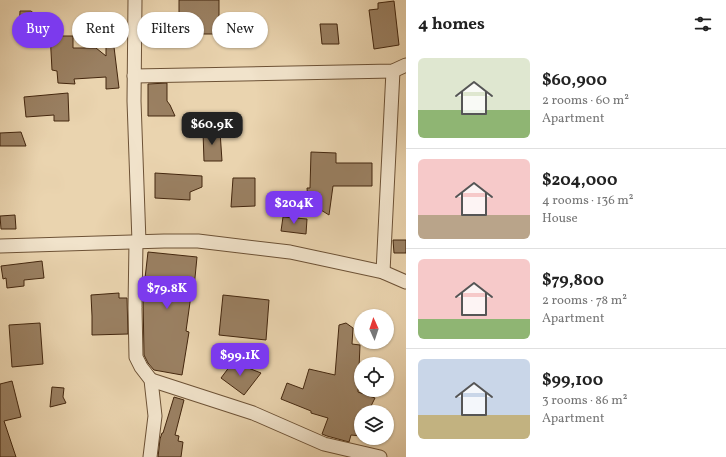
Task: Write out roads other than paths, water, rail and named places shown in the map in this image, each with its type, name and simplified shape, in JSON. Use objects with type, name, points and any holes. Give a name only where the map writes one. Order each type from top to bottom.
[{"type":"street","points":[[135,0],[134,101],[138,242],[135,308],[136,357],[141,367],[151,380],[155,416],[150,457]]},
{"type":"street","points":[[134,76],[393,71],[406,65]]},
{"type":"street","points":[[383,272],[393,71]]},
{"type":"street","points":[[0,246],[198,241],[290,252],[383,272],[406,282]]},
{"type":"street","points":[[151,380],[253,413],[324,444],[380,457]]}]
